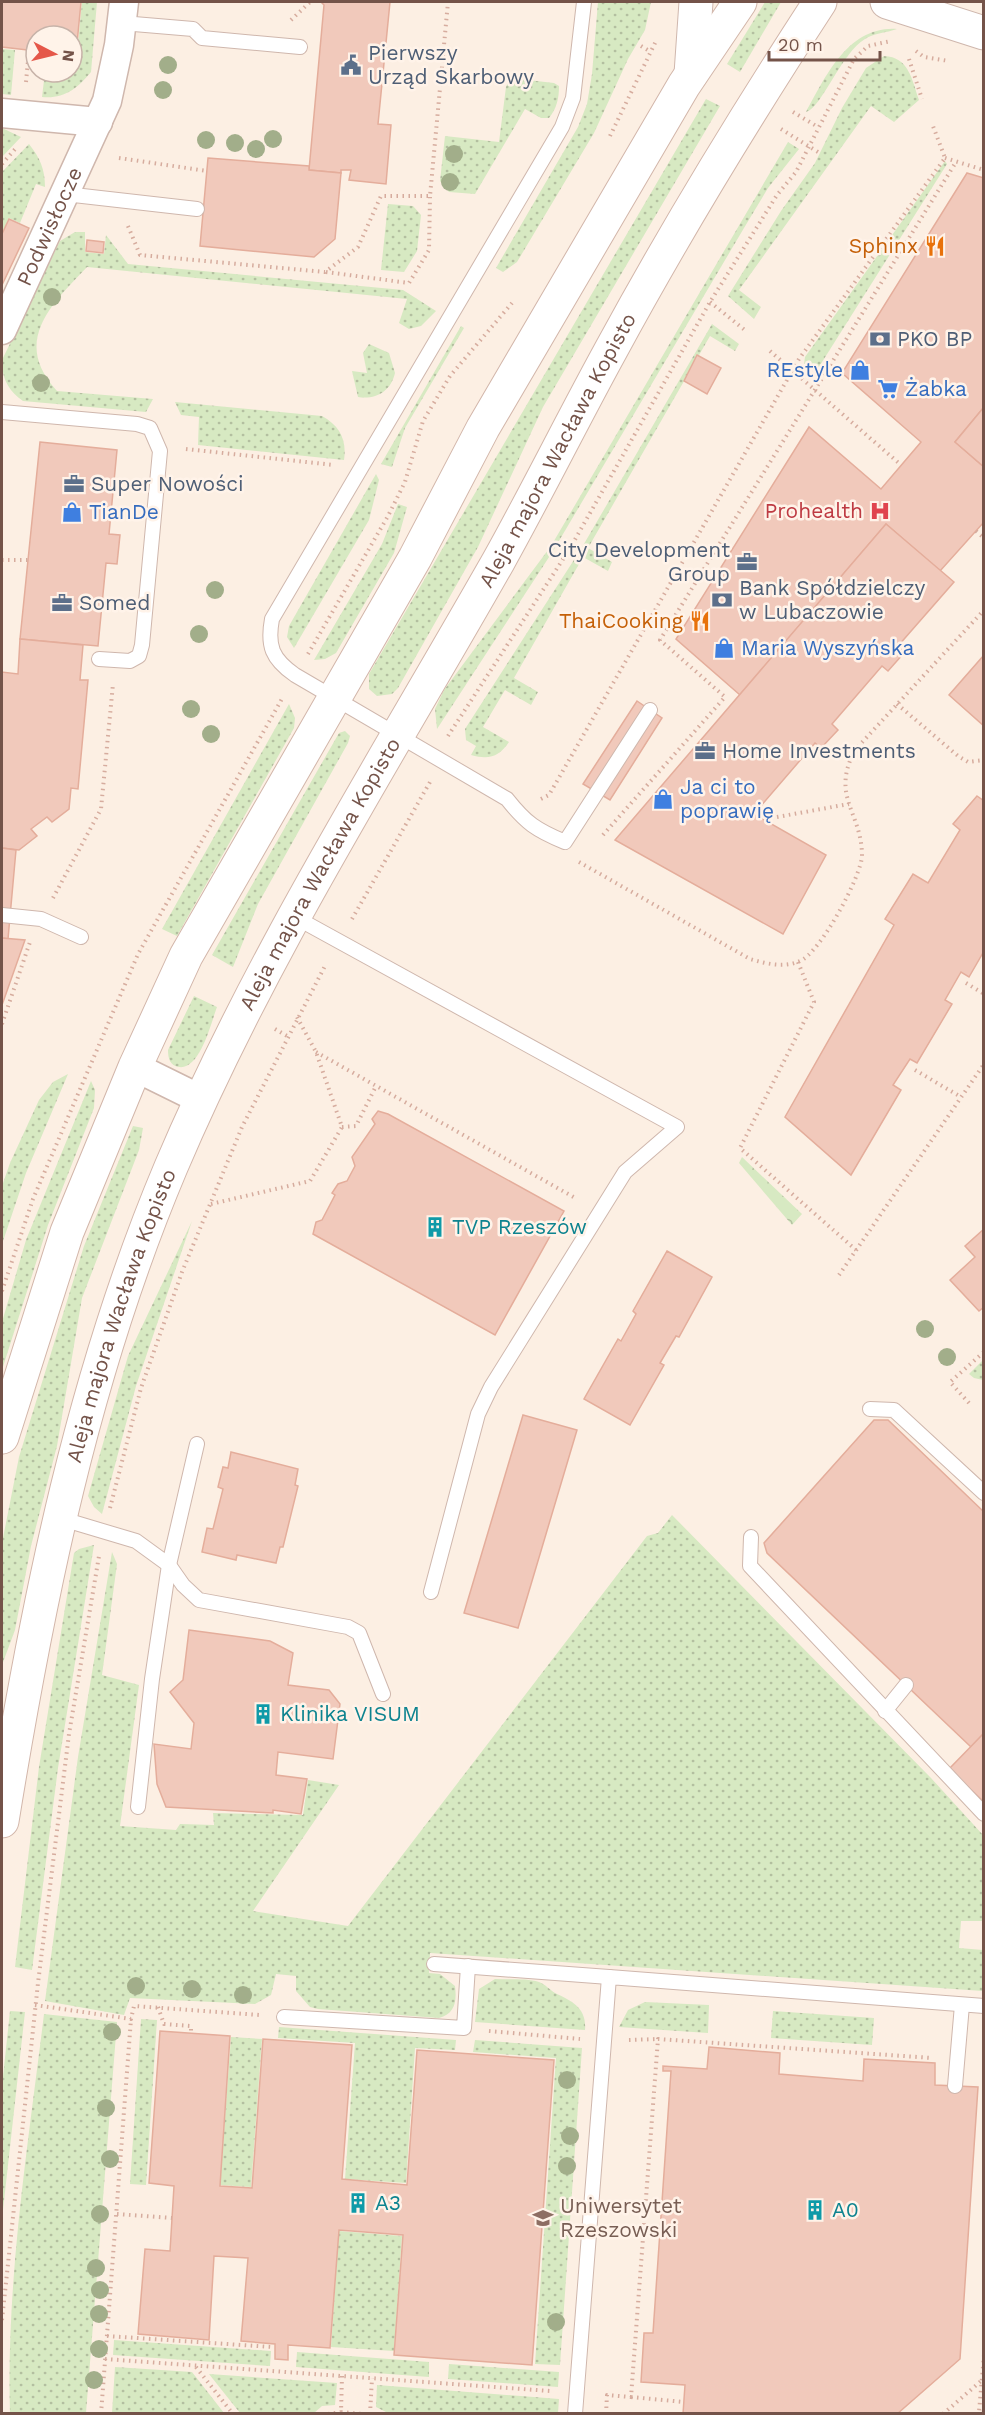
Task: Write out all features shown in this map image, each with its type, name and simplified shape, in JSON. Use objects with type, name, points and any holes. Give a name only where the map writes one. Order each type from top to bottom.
[{"type":"main road","points":[[691,75],[696,2]]},
{"type":"main road","points":[[2,1437],[67,1232],[135,1067],[186,956],[415,558],[483,428],[691,75],[740,2]]},
{"type":"main road","name":"Aleja majora Wacława Kopisto","points":[[2,1821],[7,1748],[59,1518],[94,1384],[123,1294],[172,1166],[243,1012],[293,916],[500,559],[615,343],[761,93],[820,2]]},
{"type":"main road","points":[[887,2],[984,33]]},
{"type":"street","name":"Podwisłocze","points":[[2,330],[98,122],[114,76],[123,13]]},
{"type":"street","points":[[2,113],[98,122]]},
{"type":"street","points":[[135,1067],[202,1100]]},
{"type":"lane","points":[[584,2],[573,98],[562,127],[272,619],[269,635],[270,649],[285,668],[507,799],[525,822],[538,831],[565,842],[650,710]]},
{"type":"lane","points":[[123,13],[193,29],[202,38],[300,47]]},
{"type":"lane","points":[[65,194],[197,209]]},
{"type":"lane","points":[[2,412],[137,424],[150,428],[159,446],[142,645],[139,656],[130,661],[99,659]]},
{"type":"lane","points":[[2,915],[41,919],[81,938]]},
{"type":"lane","points":[[293,916],[677,1127],[625,1172],[491,1387],[478,1414],[431,1592]]},
{"type":"lane","points":[[870,1409],[894,1410],[984,1493]]},
{"type":"lane","points":[[138,1807],[152,1679],[169,1565],[197,1444]]},
{"type":"lane","points":[[59,1518],[136,1541],[169,1565],[183,1585],[199,1600],[348,1627],[359,1633],[382,1694]]},
{"type":"lane","points":[[751,1537],[750,1566],[885,1712],[976,1801],[984,1814]]},
{"type":"lane","points":[[885,1712],[906,1685]]},
{"type":"lane","points":[[434,1964],[984,2006]]},
{"type":"lane","points":[[284,2017],[464,2028],[468,1966]]},
{"type":"lane","points":[[575,2414],[609,1977]]},
{"type":"lane","points":[[955,2086],[962,2005]]},
{"type":"path","points":[[117,200],[140,255],[325,272],[409,283],[429,250],[430,196],[448,2]]},
{"type":"path","points":[[606,144],[660,34]]},
{"type":"path","points":[[446,740],[569,549],[710,302],[777,195],[796,172],[854,59],[868,46],[896,40]]},
{"type":"path","points":[[909,59],[922,99]]},
{"type":"path","points":[[25,91],[26,84]]},
{"type":"path","points":[[933,126],[945,158],[984,170]]},
{"type":"path","points":[[531,802],[549,795],[793,370],[945,158]]},
{"type":"path","points":[[596,844],[725,696],[660,640],[956,162]]},
{"type":"path","points":[[186,168],[207,171]]},
{"type":"path","points":[[325,272],[358,248],[381,196],[430,196]]},
{"type":"path","points":[[306,657],[388,516],[405,482],[423,422],[450,376],[515,300]]},
{"type":"path","points":[[710,302],[747,331]]},
{"type":"path","points":[[770,351],[901,465]]},
{"type":"path","points":[[159,446],[362,467]]},
{"type":"path","points":[[976,531],[984,538]]},
{"type":"path","points":[[2,560],[28,560]]},
{"type":"path","points":[[565,842],[573,858],[750,959],[771,965],[798,962],[819,944],[859,871],[860,843],[845,793],[847,766],[855,750],[984,610]]},
{"type":"path","points":[[2,1024],[32,937],[101,809],[115,660]]},
{"type":"path","points":[[897,704],[968,762],[984,760]]},
{"type":"path","points":[[777,817],[849,804]]},
{"type":"path","points":[[580,862],[584,858]]},
{"type":"path","points":[[798,962],[814,1002],[740,1148],[856,1250]]},
{"type":"path","points":[[966,983],[984,994]]},
{"type":"path","points":[[297,1017],[316,1052],[342,1127]]},
{"type":"path","points":[[316,1052],[600,1211]]},
{"type":"path","points":[[839,1275],[984,1064]]},
{"type":"path","points":[[915,1070],[961,1097]]},
{"type":"path","points":[[342,1127],[356,1126],[376,1086]]},
{"type":"path","points":[[211,1204],[310,1180],[342,1127]]},
{"type":"path","points":[[969,1403],[950,1382],[984,1352]]},
{"type":"path","points":[[35,2005],[131,2019]]},
{"type":"path","points":[[101,2414],[131,2019],[134,2006],[284,2017]]},
{"type":"path","points":[[158,2007],[164,2024],[191,2026],[191,2034]]},
{"type":"path","points":[[464,2028],[603,2041],[658,2039],[958,2060]]},
{"type":"path","points":[[631,2397],[658,2039]]},
{"type":"path","points":[[117,2214],[172,2218]]},
{"type":"path","points":[[106,2336],[272,2347]]},
{"type":"path","points":[[984,2355],[979,2412],[984,2412]]},
{"type":"path","points":[[105,2359],[576,2393]]},
{"type":"path","points":[[195,2366],[233,2414]]},
{"type":"path","points":[[340,2412],[342,2376]]},
{"type":"path","points":[[370,2414],[372,2378]]},
{"type":"path","points":[[943,2414],[983,2380]]},
{"type":"path","points":[[606,2414],[607,2395],[684,2402]]},
{"type":"path","points":[[328,2414],[340,2412],[362,2414]]},
{"type":"green space","points":[[82,2],[97,2],[91,72],[84,80],[84,24],[80,24]]},
{"type":"green space","points":[[598,2],[651,2],[645,30],[628,59],[594,133],[517,262],[503,272],[496,268],[578,127],[587,104]]},
{"type":"green space","points":[[765,2],[781,2],[740,72],[727,64]]},
{"type":"green space","points":[[897,29],[876,34],[856,46],[812,109],[806,112],[831,69],[852,44],[880,30]]},
{"type":"green space","points":[[2,49],[15,50],[11,95],[2,94]]},
{"type":"green space","points":[[884,56],[899,60],[904,65],[919,100],[894,122],[871,106],[739,290],[761,307],[754,319],[728,296],[781,211],[815,163],[842,108],[866,68]]},
{"type":"green space","points":[[510,78],[554,83],[559,86],[554,110],[549,118],[541,118],[525,109],[475,194],[449,192],[440,181],[445,136],[499,142],[506,87]]},
{"type":"green space","points":[[44,84],[80,84],[70,92],[42,97]]},
{"type":"green space","points":[[706,99],[720,106],[543,407],[478,547],[398,688],[392,694],[377,696],[369,689],[369,674]]},
{"type":"green space","points":[[2,128],[21,137],[2,157]]},
{"type":"green space","points":[[788,142],[799,149],[768,188],[553,551],[437,729],[435,709],[444,690],[551,546]]},
{"type":"green space","points":[[29,144],[41,164],[45,187],[36,184],[20,223],[9,218],[2,233],[2,172]]},
{"type":"green space","points":[[945,161],[947,164],[817,370],[804,364],[805,357]]},
{"type":"green space","points":[[388,204],[413,206],[421,215],[417,251],[404,272],[381,270]]},
{"type":"green space","points":[[75,232],[85,232],[85,252],[104,254],[106,235],[128,264],[403,290],[436,311],[421,326],[409,329],[399,323],[407,299],[87,267],[61,295],[42,324],[37,340],[37,356],[44,373],[57,391],[153,399],[146,412],[23,401],[13,393],[6,382],[2,365],[3,358],[60,241]]},
{"type":"green space","points":[[712,324],[739,344],[735,351],[710,336],[588,548],[612,562],[608,571],[583,557],[514,678],[538,692],[531,705],[505,690],[483,727],[509,742],[493,756],[471,755],[476,746],[466,740],[465,729],[581,549]]},
{"type":"green space","points":[[461,326],[464,328],[405,428],[392,467],[381,464]]},
{"type":"green space","points":[[369,344],[389,353],[395,373],[390,385],[382,393],[365,398],[358,397],[352,371],[367,373],[363,353]]},
{"type":"green space","points":[[175,402],[322,416],[341,434],[344,460],[198,445],[199,417],[181,415]]},
{"type":"green space","points":[[376,474],[379,480],[369,520],[294,648],[287,637],[289,626]]},
{"type":"green space","points":[[398,504],[407,507],[394,553],[336,653],[325,659],[314,660],[382,544]]},
{"type":"green space","points":[[289,704],[295,718],[294,728],[177,936],[162,929]]},
{"type":"green space","points":[[345,731],[350,736],[348,743],[258,904],[233,967],[212,955],[339,733]]},
{"type":"green space","points":[[194,996],[217,1007],[199,1054],[186,1066],[179,1067],[170,1061],[168,1050]]},
{"type":"green space","points":[[68,1074],[26,1173],[2,1244],[2,1186],[10,1163],[39,1100],[53,1082]]},
{"type":"green space","points":[[91,1081],[95,1090],[94,1108],[48,1225],[2,1370],[2,1322],[26,1240]]},
{"type":"green space","points":[[133,1126],[143,1128],[139,1150],[82,1298],[57,1446],[31,1546],[15,1630],[2,1665],[2,1543],[19,1457],[84,1246]]},
{"type":"green space","points":[[742,1157],[802,1214],[792,1225],[739,1163]]},
{"type":"green space","points":[[192,1221],[136,1386],[102,1514],[94,1507],[88,1496],[128,1356]]},
{"type":"green space","points":[[983,1360],[983,1380],[974,1378],[969,1374]]},
{"type":"green space","points":[[672,1515],[931,1778],[983,1835],[983,1921],[961,1921],[959,1948],[983,1950],[983,1991],[430,1953],[429,1973],[440,1974],[455,1986],[456,1997],[452,2010],[439,2018],[310,2007],[296,1991],[296,1976],[276,1974],[271,1995],[255,2004],[130,1998],[124,2015],[45,2001],[78,1757],[112,1552],[117,1564],[102,1675],[139,1685],[120,1826],[176,1830],[180,1824],[214,1825],[213,1813],[303,1815],[308,1780],[339,1785],[253,1911],[348,1926],[647,1536],[658,1533]]},
{"type":"green space","points":[[94,1545],[58,1768],[32,1970],[15,1967],[39,1767],[74,1553],[79,1549]]},
{"type":"green space","points":[[495,1979],[529,1980],[541,1983],[577,2006],[584,2016],[585,2030],[475,2022],[479,1989]]},
{"type":"green space","points":[[645,2002],[709,2005],[708,2033],[619,2027],[628,2010]]},
{"type":"green space","points":[[10,2011],[25,2012],[2,2219],[2,2086]]},
{"type":"green space","points":[[773,2011],[874,2018],[872,2045],[771,2038]]},
{"type":"green space","points":[[44,2014],[117,2022],[86,2413],[10,2413],[11,2313],[15,2263]]},
{"type":"green space","points":[[141,2019],[157,2020],[146,2185],[130,2184]]},
{"type":"green space","points":[[279,2027],[456,2040],[455,2050],[415,2048],[406,2183],[345,2179],[355,2043],[278,2038]]},
{"type":"green space","points":[[231,2037],[262,2039],[251,2187],[220,2185]]},
{"type":"green space","points":[[475,2040],[582,2048],[560,2365],[535,2364],[556,2058],[473,2052]]},
{"type":"green space","points":[[339,2231],[402,2236],[394,2351],[331,2347]]},
{"type":"green space","points":[[114,2340],[271,2351],[270,2366],[113,2355]]},
{"type":"green space","points":[[297,2352],[429,2362],[429,2377],[296,2367]]},
{"type":"green space","points":[[449,2364],[559,2372],[558,2387],[448,2379]]},
{"type":"green space","points":[[115,2367],[192,2372],[224,2413],[112,2413]]},
{"type":"green space","points":[[209,2374],[337,2383],[335,2405],[322,2406],[314,2413],[240,2413]]},
{"type":"green space","points":[[377,2385],[559,2399],[558,2413],[388,2413],[376,2407]]},
{"type":"building","points":[[2,2],[81,2],[79,24],[24,24],[24,50],[2,47]]},
{"type":"building","name":"Pierwszy Urząd Skarbowy","points":[[321,2],[390,2],[378,124],[391,125],[386,184],[349,180],[351,170],[341,170],[341,173],[309,170],[324,5]]},
{"type":"building","points":[[208,158],[309,166],[309,170],[341,173],[335,239],[314,257],[200,246]]},
{"type":"building","points":[[967,173],[984,178],[984,407],[955,442],[984,467],[984,522],[940,571],[886,524],[740,695],[676,639],[809,427],[881,489],[921,442],[842,373]]},
{"type":"building","points":[[9,219],[29,228],[2,285],[2,234]]},
{"type":"building","points":[[87,240],[104,242],[103,253],[86,251]]},
{"type":"building","points":[[697,355],[721,368],[707,394],[684,381]]},
{"type":"building","points":[[984,407],[984,467],[955,442]]},
{"type":"building","points":[[40,442],[117,450],[109,534],[120,535],[117,564],[106,563],[98,646],[20,639]]},
{"type":"building","points":[[886,524],[954,582],[898,646],[904,653],[888,671],[882,666],[832,724],[838,730],[821,748],[815,743],[754,814],[826,855],[783,934],[615,840]]},
{"type":"building","points":[[20,639],[83,645],[80,680],[88,680],[78,789],[71,788],[69,809],[52,822],[47,817],[31,829],[37,836],[19,850],[2,848],[2,672],[18,674]]},
{"type":"building","points":[[984,655],[984,726],[949,695]]},
{"type":"building","points":[[637,701],[662,718],[610,800],[583,784]]},
{"type":"building","points":[[977,796],[984,801],[984,951],[969,977],[961,972],[945,1000],[952,1004],[917,1063],[910,1059],[893,1085],[901,1090],[851,1175],[785,1117],[894,925],[885,919],[913,874],[928,883],[960,830],[953,824]]},
{"type":"building","points":[[2,848],[16,850],[8,939],[2,938]]},
{"type":"building","points":[[2,938],[25,940],[2,1005]]},
{"type":"building","name":"TVP Rzeszów","points":[[378,1111],[388,1114],[564,1211],[495,1335],[313,1234],[316,1222],[322,1220],[335,1195],[332,1193],[338,1184],[347,1181],[355,1166],[352,1157],[375,1124],[372,1119]]},
{"type":"building","points":[[984,1229],[984,1307],[979,1311],[950,1280],[975,1257],[965,1246]]},
{"type":"building","points":[[667,1251],[712,1277],[679,1337],[676,1336],[660,1363],[664,1365],[630,1425],[584,1399],[618,1339],[621,1341],[636,1314],[633,1311]]},
{"type":"building","points":[[523,1415],[577,1430],[518,1628],[464,1613]]},
{"type":"building","points":[[874,1420],[888,1420],[984,1512],[984,1733],[971,1747],[767,1553],[764,1543]]},
{"type":"building","points":[[231,1452],[298,1469],[295,1485],[298,1486],[283,1547],[280,1547],[276,1563],[237,1555],[236,1560],[202,1552],[207,1528],[213,1529],[223,1489],[218,1487],[223,1467],[228,1468]]},
{"type":"building","name":"Klinika VISUM","points":[[189,1630],[270,1641],[293,1653],[288,1685],[329,1690],[340,1704],[333,1759],[278,1752],[276,1775],[307,1779],[301,1814],[273,1810],[273,1813],[166,1807],[157,1784],[154,1744],[191,1749],[194,1723],[170,1692],[183,1680]]},
{"type":"building","points":[[984,1733],[984,1802],[949,1769]]},
{"type":"building","name":"A3","points":[[160,2031],[230,2036],[220,2186],[252,2188],[263,2039],[352,2045],[342,2179],[407,2185],[417,2050],[554,2060],[532,2365],[394,2355],[403,2235],[339,2230],[330,2348],[288,2345],[288,2360],[275,2359],[275,2344],[241,2341],[248,2258],[214,2256],[209,2340],[138,2334],[145,2249],[170,2251],[174,2186],[149,2183]]},
{"type":"building","name":"A0","points":[[709,2047],[780,2053],[779,2074],[863,2081],[864,2059],[935,2063],[935,2085],[978,2087],[960,2359],[897,2414],[683,2414],[685,2385],[641,2382],[644,2333],[653,2333],[671,2071],[663,2071],[663,2066],[707,2069]]},
{"type":"place","name":"Pierwszy Urząd Skarbowy","points":[[351,65]]},
{"type":"place","name":"Sphinx","points":[[935,246]]},
{"type":"place","name":"PKO BP","points":[[880,339]]},
{"type":"place","name":"REstyle","points":[[860,370]]},
{"type":"place","name":"Żabka","points":[[888,389]]},
{"type":"place","name":"Super Nowości","points":[[74,484]]},
{"type":"place","name":"Prohealth","points":[[880,511]]},
{"type":"place","name":"TianDe","points":[[72,512]]},
{"type":"place","name":"City Development Group","points":[[747,562]]},
{"type":"place","name":"Bank Spółdzielczy w Lubaczowie","points":[[722,600]]},
{"type":"place","name":"Somed","points":[[62,603]]},
{"type":"place","name":"ThaiCooking","points":[[700,621]]},
{"type":"place","name":"Maria Wyszyńska","points":[[724,648]]},
{"type":"place","name":"Home Investments","points":[[705,751]]},
{"type":"place","name":"Ja ci to poprawię","points":[[663,799]]},
{"type":"place","name":"TVP Rzeszów","points":[[435,1227]]},
{"type":"place","name":"Klinika VISUM","points":[[263,1714]]},
{"type":"place","name":"A3","points":[[358,2203]]},
{"type":"place","name":"A0","points":[[815,2210]]},
{"type":"place","name":"Uniwersytet Rzeszowski","points":[[543,2218]]}]
